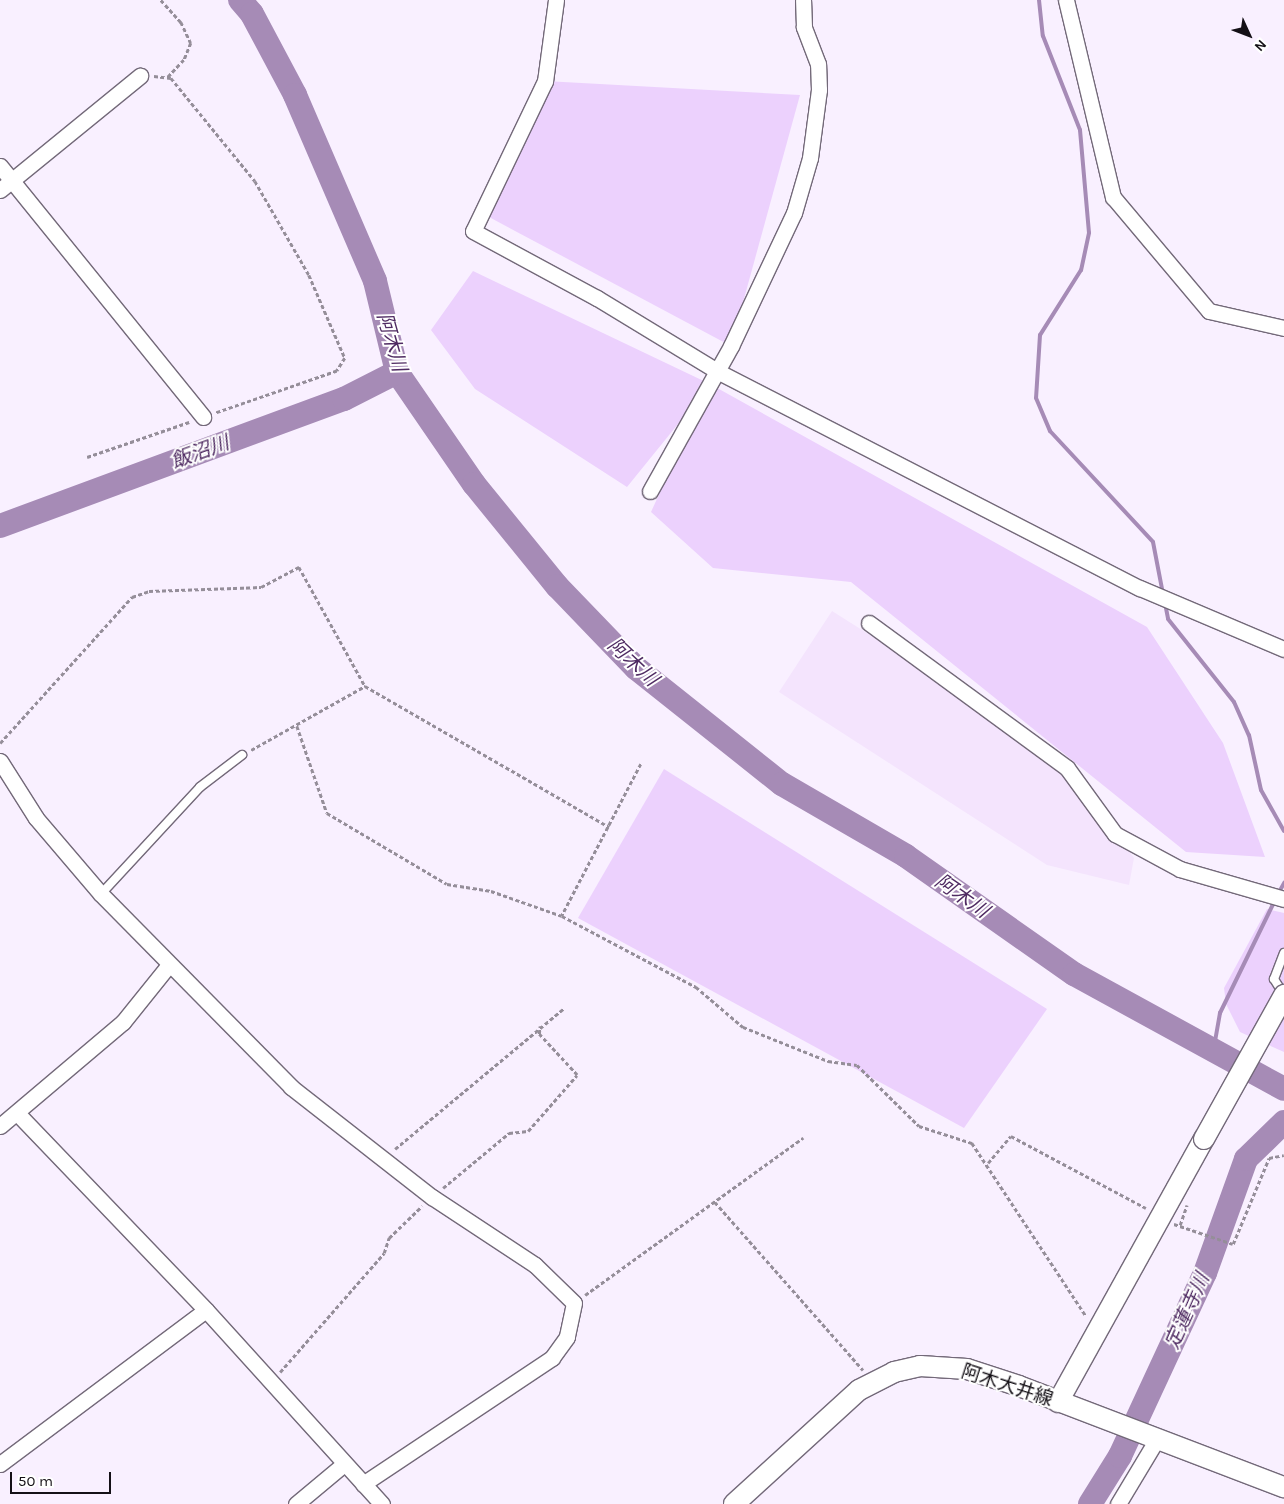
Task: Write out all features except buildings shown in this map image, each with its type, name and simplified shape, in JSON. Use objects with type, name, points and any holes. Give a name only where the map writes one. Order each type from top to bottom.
[{"type":"main road","points":[[1058,1402],[1284,995]]},
{"type":"main road","name":"阿木大井線","points":[[734,1504],[832,1411],[873,1381],[920,1366],[967,1369],[1284,1488]]},
{"type":"street","points":[[556,0],[545,81],[473,231],[597,298],[717,371],[1140,588],[1284,649]]},
{"type":"street","points":[[650,490],[717,371],[794,214],[810,158],[818,64],[804,27],[803,0]]},
{"type":"street","points":[[1066,0],[1112,197],[1209,312],[1284,328]]},
{"type":"street","points":[[0,190],[140,76]]},
{"type":"street","points":[[0,166],[203,417]]},
{"type":"street","points":[[869,623],[1067,768],[1115,834],[1180,869],[1266,896],[1284,899]]},
{"type":"street","points":[[0,762],[36,818],[101,894],[168,966],[320,1114],[382,1160],[535,1265],[574,1303],[567,1337],[552,1358],[363,1484]]},
{"type":"street","points":[[0,1126],[123,1022],[168,966]]},
{"type":"street","points":[[16,1113],[206,1310],[382,1504]]},
{"type":"street","points":[[0,1464],[206,1310]]},
{"type":"street","points":[[1118,1504],[1152,1438]]},
{"type":"street","points":[[296,1504],[344,1464]]},
{"type":"lane","points":[[101,894],[200,787],[242,755]]},
{"type":"lane","points":[[1284,953],[1274,979],[1284,995]]},
{"type":"path","points":[[161,0],[181,22],[191,43],[184,60],[167,78]]},
{"type":"path","points":[[87,456],[337,371],[345,358],[309,275],[255,181],[167,78],[140,76]]},
{"type":"path","points":[[0,743],[132,597],[149,591],[261,587],[298,567],[365,686],[609,827]]},
{"type":"path","points":[[242,755],[297,726],[365,686]]},
{"type":"path","points":[[297,726],[327,812],[447,884],[491,891],[562,916],[696,987],[743,1027],[828,1061],[857,1065],[919,1126],[972,1143],[988,1163],[1097,1334]]},
{"type":"path","points":[[562,916],[642,764]]},
{"type":"path","points":[[382,1160],[564,1008]]},
{"type":"path","points":[[988,1163],[1011,1136],[1153,1212]]},
{"type":"path","points":[[574,1303],[803,1138]]},
{"type":"path","points":[[1180,1225],[1233,1244],[1269,1158],[1284,1155]]},
{"type":"path","points":[[715,1202],[873,1381]]},
{"type":"shaded area","points":[[545,81],[800,95],[731,346],[489,217]]},
{"type":"shaded area","points":[[473,271],[710,384],[1147,627],[1223,743],[1265,857],[1186,852],[851,582],[713,568],[651,512],[708,387],[627,487],[475,389],[431,330]]},
{"type":"shaded area","points":[[832,611],[984,707],[1067,768],[1134,858],[1129,885],[1047,865],[779,692]]},
{"type":"shaded area","points":[[664,769],[1047,1009],[964,1128],[578,918]]},
{"type":"shaded area","points":[[1267,909],[1284,913],[1284,1052],[1240,1032],[1226,1004],[1224,988]]},
{"type":"waterway","name":"阿木川","points":[[240,0],[252,14],[295,95],[375,281],[397,372],[474,484],[557,586],[636,668],[782,784],[906,856],[1074,974],[1284,1089]]},
{"type":"waterway","points":[[1039,0],[1043,36],[1080,130],[1089,233],[1081,270],[1040,335],[1036,398],[1050,431],[1153,542],[1163,594]]},
{"type":"waterway","name":"飯沼川","points":[[0,526],[344,399],[397,372]]},
{"type":"waterway","points":[[1165,603],[1168,619],[1234,702],[1249,735],[1261,790],[1284,831]]},
{"type":"waterway","points":[[1278,894],[1284,883]]},
{"type":"waterway","points":[[1214,1047],[1220,1013],[1275,900]]},
{"type":"waterway","name":"定蓮寺川","points":[[1090,1504],[1120,1456],[1205,1273],[1246,1159],[1284,1122]]}]
